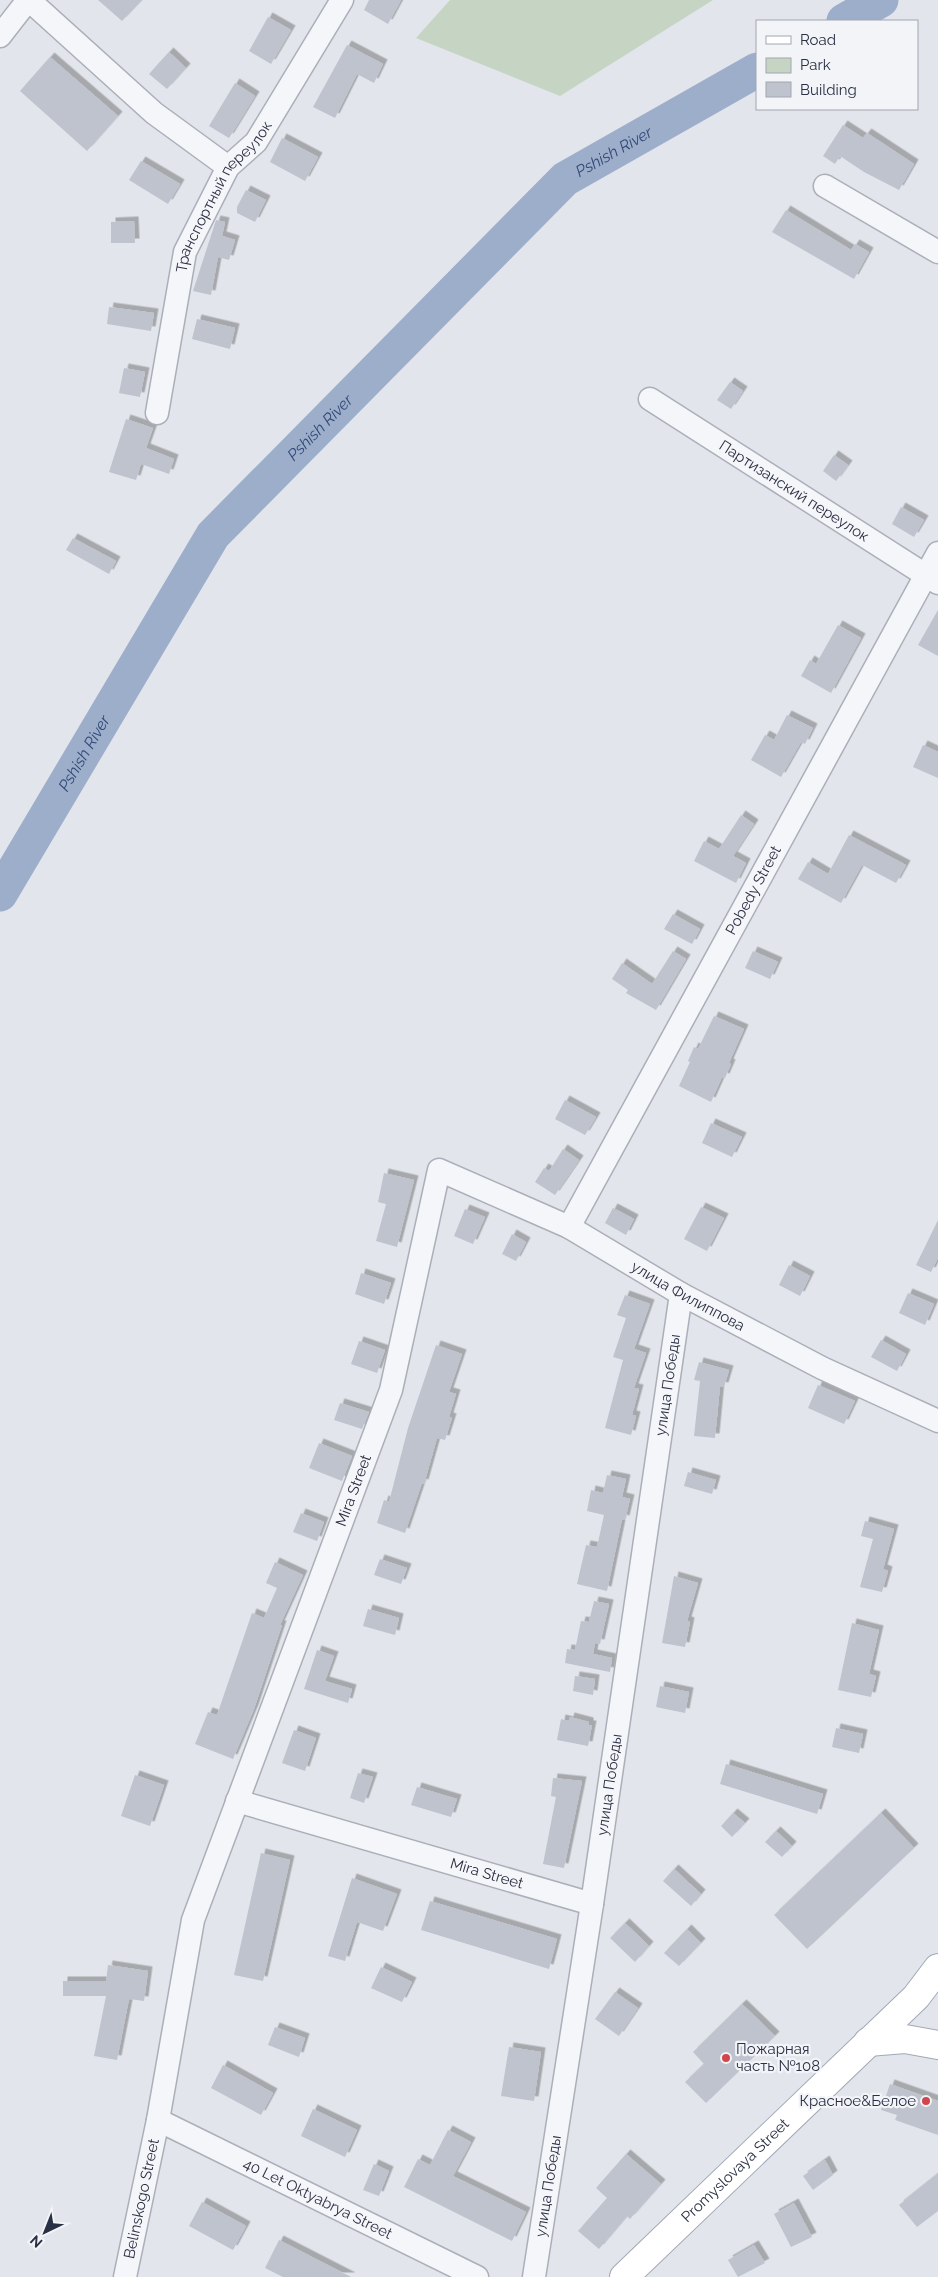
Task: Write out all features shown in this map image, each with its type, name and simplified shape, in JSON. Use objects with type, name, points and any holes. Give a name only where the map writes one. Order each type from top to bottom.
[{"type":"main road","name":"Promyslovaya Street","points":[[624,2277],[916,1997],[938,1968]]},
{"type":"main road","points":[[868,2042],[905,2040],[938,2045]]},
{"type":"street","points":[[0,36],[28,0],[154,113],[228,167]]},
{"type":"street","name":"Транспортный переулок","points":[[157,413],[185,252],[228,167],[256,142],[342,0]]},
{"type":"street","points":[[825,186],[938,252]]},
{"type":"street","name":"Партизанский переулок","points":[[650,399],[932,579]]},
{"type":"street","name":"Pobedy Street","points":[[569,1227],[932,579],[938,552]]},
{"type":"street","name":"улица Филиппова","points":[[439,1170],[569,1227],[681,1294],[822,1368],[938,1421]]},
{"type":"street","name":"Mira Street","points":[[158,2120],[193,1920],[391,1390],[439,1170]]},
{"type":"street","name":"улица Победы","points":[[534,2277],[592,1904],[681,1294]]},
{"type":"street","name":"Mira Street","points":[[237,1801],[592,1904]]},
{"type":"street","name":"Belinskogo Street","points":[[125,2277],[158,2120]]},
{"type":"street","name":"40 Let Oktyabrya Street","points":[[158,2120],[477,2277]]},
{"type":"green space","points":[[450,0],[713,0],[560,96],[416,38]]},
{"type":"building","points":[[98,0],[142,0],[122,21]]},
{"type":"building","points":[[369,0],[401,0],[388,24],[364,10]]},
{"type":"building","points":[[268,17],[291,30],[271,64],[249,51]]},
{"type":"building","points":[[347,45],[383,64],[374,83],[357,74],[335,118],[313,107]]},
{"type":"building","points":[[169,52],[186,68],[167,89],[149,74]]},
{"type":"building","points":[[50,57],[118,116],[87,151],[20,91]]},
{"type":"building","points":[[235,83],[255,96],[229,138],[209,126]]},
{"type":"building","points":[[843,125],[863,138],[867,133],[914,164],[899,190],[864,172],[840,156],[835,164],[823,156]]},
{"type":"building","points":[[282,138],[318,157],[305,181],[270,162]]},
{"type":"building","points":[[141,161],[180,184],[168,204],[129,180]]},
{"type":"building","points":[[246,190],[266,200],[255,222],[237,213],[237,207]]},
{"type":"building","points":[[786,210],[851,250],[855,244],[869,252],[854,279],[772,232]]},
{"type":"building","points":[[216,220],[225,222],[222,236],[235,240],[229,260],[218,257],[211,295],[193,291]]},
{"type":"building","points":[[134,221],[135,243],[111,243],[111,222]]},
{"type":"building","points":[[109,307],[154,313],[151,331],[107,324]]},
{"type":"building","points":[[197,319],[235,328],[230,349],[192,339]]},
{"type":"building","points":[[124,368],[145,372],[140,397],[119,393]]},
{"type":"building","points":[[730,382],[743,391],[731,409],[717,400]]},
{"type":"building","points":[[126,419],[153,428],[146,448],[174,459],[169,474],[141,464],[136,480],[109,472]]},
{"type":"building","points":[[834,455],[848,465],[836,481],[823,471]]},
{"type":"building","points":[[901,507],[924,520],[914,537],[892,524]]},
{"type":"building","points":[[73,538],[116,561],[109,574],[66,550]]},
{"type":"building","points":[[938,610],[938,656],[918,645]]},
{"type":"building","points":[[838,625],[861,638],[831,693],[801,676],[810,660],[816,664]]},
{"type":"building","points":[[787,715],[813,728],[805,744],[801,742],[781,777],[751,760],[765,735],[774,740]]},
{"type":"building","points":[[923,745],[938,752],[938,778],[913,767]]},
{"type":"building","points":[[741,815],[754,824],[733,856],[746,863],[736,883],[694,861],[704,841],[719,849]]},
{"type":"building","points":[[849,835],[906,865],[896,883],[862,865],[841,903],[798,879],[808,862],[828,874]]},
{"type":"building","points":[[673,914],[700,929],[692,944],[664,929]]},
{"type":"building","points":[[673,951],[686,959],[656,1010],[626,993],[628,990],[612,979],[622,963],[652,984]]},
{"type":"building","points":[[753,951],[778,962],[770,979],[745,968]]},
{"type":"building","points":[[714,1016],[744,1029],[729,1063],[731,1064],[725,1078],[722,1077],[711,1102],[679,1086],[690,1062],[688,1061],[694,1047],[698,1049]]},
{"type":"building","points":[[565,1100],[596,1117],[585,1135],[555,1119]]},
{"type":"building","points":[[711,1123],[742,1137],[732,1157],[702,1143]]},
{"type":"building","points":[[563,1149],[579,1160],[555,1195],[535,1182],[544,1168],[549,1171]]},
{"type":"building","points":[[384,1173],[414,1180],[397,1247],[376,1241],[386,1204],[378,1202]]},
{"type":"building","points":[[701,1207],[724,1218],[707,1251],[684,1239]]},
{"type":"building","points":[[613,1208],[634,1219],[626,1235],[605,1223]]},
{"type":"building","points":[[465,1209],[485,1217],[473,1244],[454,1236]]},
{"type":"building","points":[[938,1220],[938,1258],[931,1272],[916,1265]]},
{"type":"building","points":[[512,1234],[526,1242],[516,1261],[502,1254]]},
{"type":"building","points":[[789,1265],[810,1276],[800,1296],[779,1285]]},
{"type":"building","points":[[361,1273],[391,1283],[384,1304],[355,1294]]},
{"type":"building","points":[[908,1293],[934,1304],[925,1325],[899,1313]]},
{"type":"building","points":[[625,1295],[650,1304],[634,1349],[646,1353],[634,1388],[639,1389],[632,1415],[636,1416],[631,1435],[605,1428],[623,1360],[613,1357],[626,1318],[617,1315]]},
{"type":"building","points":[[881,1340],[906,1354],[897,1371],[871,1357]]},
{"type":"building","points":[[359,1341],[385,1350],[377,1373],[351,1364]]},
{"type":"building","points":[[436,1345],[462,1354],[449,1392],[456,1394],[449,1417],[452,1418],[445,1440],[437,1438],[424,1484],[422,1483],[405,1533],[377,1523],[384,1500],[389,1502],[408,1428]]},
{"type":"building","points":[[699,1362],[729,1370],[724,1387],[720,1386],[715,1438],[694,1436],[700,1381],[694,1380]]},
{"type":"building","points":[[818,1385],[855,1401],[844,1424],[808,1408]]},
{"type":"building","points":[[340,1403],[369,1412],[362,1429],[334,1420]]},
{"type":"building","points":[[319,1443],[352,1456],[342,1481],[309,1468]]},
{"type":"building","points":[[688,1472],[716,1480],[712,1494],[684,1486]]},
{"type":"building","points":[[607,1475],[626,1479],[622,1497],[630,1499],[625,1520],[622,1519],[607,1591],[577,1584],[586,1545],[597,1547],[604,1515],[587,1511],[591,1490],[603,1493]]},
{"type":"building","points":[[301,1513],[324,1522],[317,1541],[293,1532]]},
{"type":"building","points":[[865,1521],[894,1529],[883,1569],[888,1571],[882,1592],[860,1587],[873,1539],[861,1536]]},
{"type":"building","points":[[380,1559],[407,1568],[401,1584],[374,1575]]},
{"type":"building","points":[[275,1562],[303,1575],[280,1625],[282,1625],[254,1709],[233,1759],[195,1744],[208,1712],[217,1715],[252,1613],[264,1618],[277,1588],[266,1583]]},
{"type":"building","points":[[674,1576],[698,1583],[687,1621],[690,1622],[685,1647],[662,1643]]},
{"type":"building","points":[[594,1601],[609,1604],[600,1644],[595,1643],[593,1654],[612,1658],[610,1672],[565,1663],[567,1649],[575,1650],[581,1621],[589,1622]]},
{"type":"building","points":[[368,1609],[399,1618],[395,1635],[363,1626]]},
{"type":"building","points":[[852,1623],[879,1630],[869,1674],[876,1676],[871,1697],[838,1690]]},
{"type":"building","points":[[317,1650],[334,1656],[325,1681],[352,1689],[348,1703],[304,1689]]},
{"type":"building","points":[[575,1676],[595,1679],[593,1695],[573,1691]]},
{"type":"building","points":[[660,1686],[689,1692],[685,1713],[656,1707]]},
{"type":"building","points":[[570,1717],[589,1722],[589,1725],[592,1725],[588,1746],[557,1740],[561,1719],[569,1721]]},
{"type":"building","points":[[836,1728],[863,1734],[859,1753],[832,1747]]},
{"type":"building","points":[[294,1730],[316,1738],[305,1771],[282,1763]]},
{"type":"building","points":[[726,1764],[823,1794],[817,1814],[720,1784]]},
{"type":"building","points":[[358,1773],[373,1777],[364,1803],[350,1798]]},
{"type":"building","points":[[135,1775],[164,1785],[150,1826],[121,1816]]},
{"type":"building","points":[[553,1778],[582,1781],[564,1868],[543,1864],[556,1797],[551,1796]]},
{"type":"building","points":[[417,1787],[457,1799],[451,1817],[411,1805]]},
{"type":"building","points":[[733,1813],[745,1823],[732,1837],[721,1826]]},
{"type":"building","points":[[881,1813],[914,1848],[807,1949],[774,1915]]},
{"type":"building","points":[[776,1831],[792,1846],[782,1857],[765,1842]]},
{"type":"building","points":[[261,1853],[290,1860],[263,1981],[234,1975]]},
{"type":"building","points":[[674,1869],[701,1894],[691,1906],[663,1881]]},
{"type":"building","points":[[352,1878],[397,1894],[383,1931],[357,1922],[345,1961],[328,1956]]},
{"type":"building","points":[[430,1901],[557,1939],[549,1969],[421,1930]]},
{"type":"building","points":[[625,1923],[649,1946],[635,1962],[610,1938]]},
{"type":"building","points":[[687,1929],[701,1943],[679,1966],[664,1953]]},
{"type":"building","points":[[108,1965],[148,1971],[144,2001],[129,1999],[117,2060],[94,2056],[106,1996],[63,1996],[63,1981],[106,1981]]},
{"type":"building","points":[[381,1967],[412,1982],[402,2002],[371,1988]]},
{"type":"building","points":[[615,1992],[638,2008],[619,2036],[595,2019]]},
{"type":"building","name":"Пожарная часть №108","points":[[742,2004],[775,2036],[706,2103],[685,2082],[704,2064],[693,2052]]},
{"type":"building","points":[[275,2027],[305,2038],[299,2057],[268,2045]]},
{"type":"building","points":[[509,2047],[541,2052],[534,2101],[501,2096]]},
{"type":"building","points":[[223,2065],[273,2093],[261,2115],[211,2088]]},
{"type":"building","points":[[890,2084],[938,2101],[938,2135],[895,2120],[897,2115],[881,2110]]},
{"type":"building","points":[[313,2109],[357,2130],[345,2157],[301,2136]]},
{"type":"building","points":[[448,2130],[471,2142],[453,2176],[526,2212],[512,2241],[404,2187],[418,2159],[430,2165]]},
{"type":"building","points":[[626,2154],[661,2184],[630,2219],[627,2216],[599,2249],[578,2231],[607,2198],[596,2188]]},
{"type":"building","points":[[825,2160],[833,2175],[813,2190],[803,2176]]},
{"type":"building","points":[[374,2164],[389,2171],[379,2196],[363,2190]]},
{"type":"building","points":[[938,2174],[938,2211],[917,2227],[899,2205]]},
{"type":"building","points":[[202,2202],[246,2226],[233,2250],[189,2226]]},
{"type":"building","points":[[794,2203],[812,2237],[791,2247],[774,2214]]},
{"type":"building","points":[[279,2240],[351,2277],[283,2277],[265,2268]]},
{"type":"building","points":[[754,2245],[765,2263],[738,2277],[728,2260]]},
{"type":"waterway","name":"Pshish River","points":[[846,20],[881,0]]},
{"type":"waterway","name":"Pshish River","points":[[0,894],[213,535],[565,179],[756,71]]},
{"type":"place","name":"Пожарная часть №108","points":[[726,2058]]},
{"type":"place","name":"Красное&Белое","points":[[926,2101]]}]
